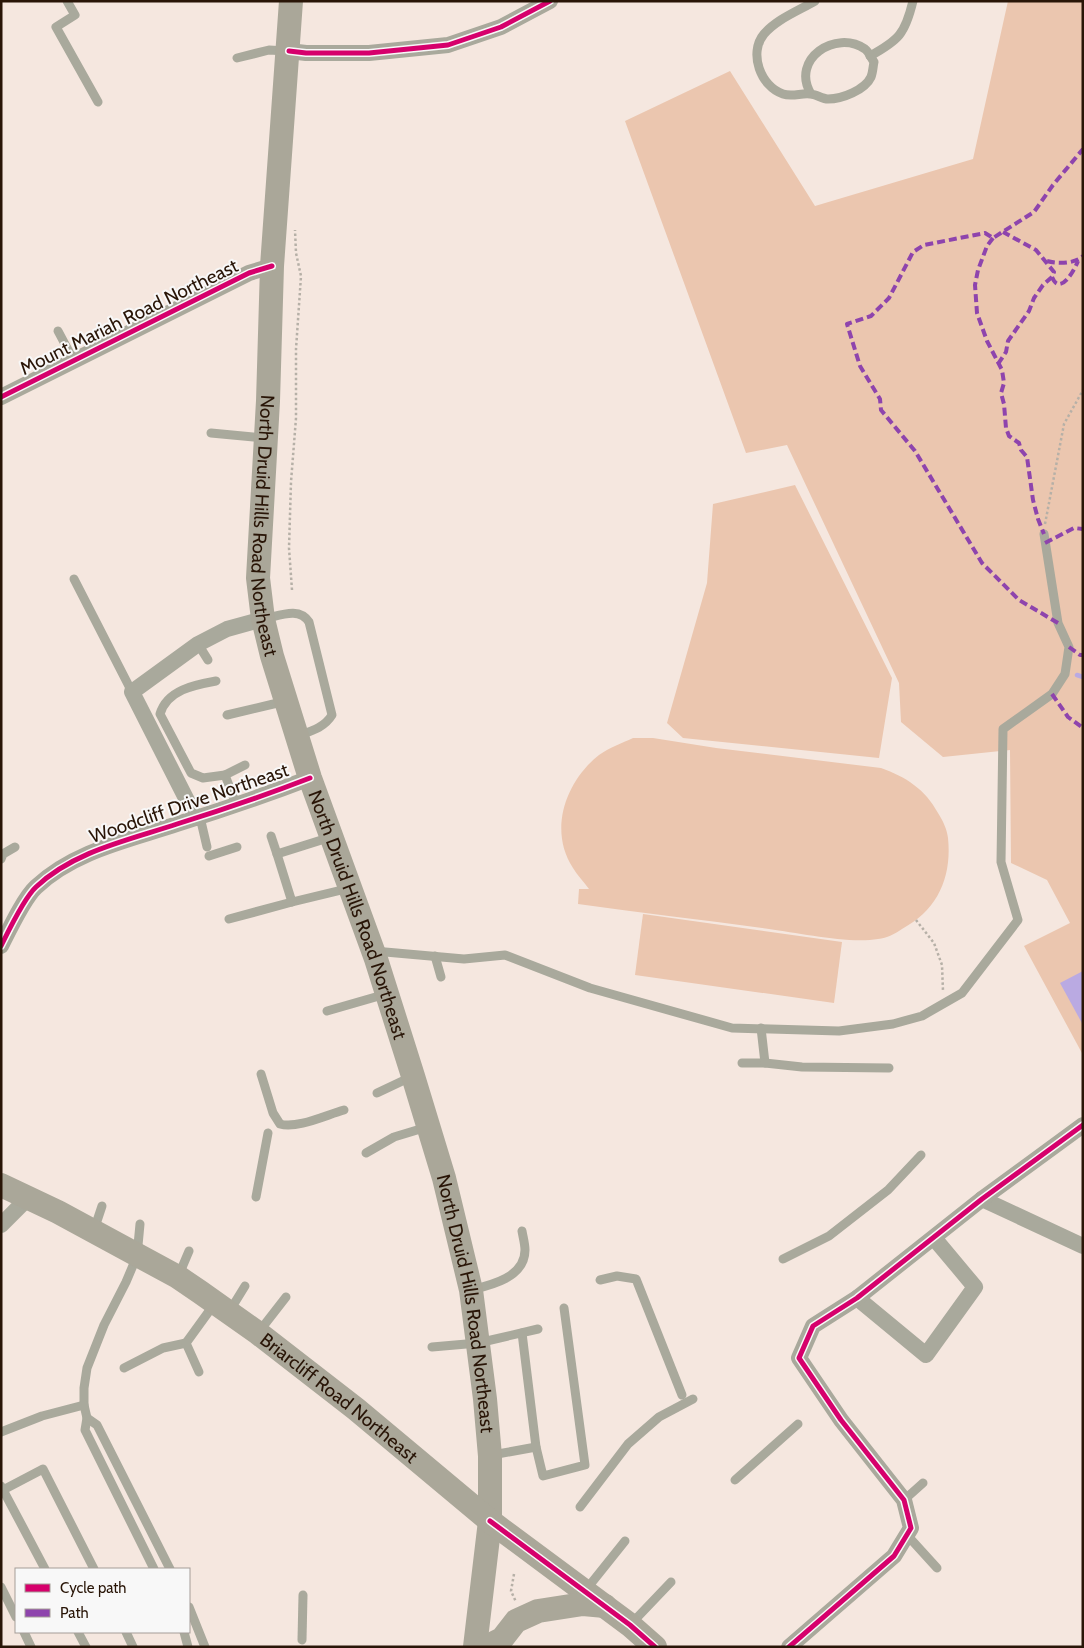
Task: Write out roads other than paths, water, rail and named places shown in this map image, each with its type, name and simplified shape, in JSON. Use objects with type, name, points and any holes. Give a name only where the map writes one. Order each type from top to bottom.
[{"type":"main road","name":"North Druid Hills Road Northeast","points":[[291,1],[289,51],[272,266],[258,578],[263,619],[310,778],[372,950],[481,1288],[478,1343],[490,1456],[490,1521],[475,1647]]},
{"type":"main road","name":"Briarcliff Road Northeast","points":[[1,1184],[178,1277],[222,1307],[258,1333],[391,1438],[490,1521],[630,1625],[655,1647]]},
{"type":"main road","points":[[486,1647],[502,1639],[516,1621],[538,1611],[582,1604],[605,1606]]},
{"type":"street","points":[[289,51],[306,53],[369,53],[448,45],[501,27],[550,1]]},
{"type":"street","name":"Mount Mariah Road Northeast","points":[[1,397],[250,273],[272,266]]},
{"type":"street","points":[[198,818],[132,692],[198,644],[227,629],[263,619]]},
{"type":"street","name":"Woodcliff Drive Northeast","points":[[1,946],[35,888],[58,870],[91,852],[198,818],[310,778]]},
{"type":"street","points":[[789,1647],[894,1556],[911,1528],[904,1500],[841,1420],[798,1358],[813,1326],[857,1298],[982,1199],[1083,1125]]},
{"type":"street","points":[[1,1225],[28,1198]]},
{"type":"street","points":[[982,1199],[1083,1246]]},
{"type":"street","points":[[857,1298],[926,1354],[975,1287],[934,1238]]},
{"type":"lane","points":[[67,1],[75,15],[56,27],[98,102]]},
{"type":"lane","points":[[811,94],[806,85],[807,65],[814,53],[825,47],[838,44],[853,44],[866,50],[874,62],[870,78],[860,88],[843,97],[827,99],[811,94],[794,96],[784,94],[770,87],[757,61],[757,45],[769,28],[815,1]]},
{"type":"lane","points":[[870,56],[895,40],[908,24],[913,1]]},
{"type":"lane","points":[[237,58],[269,50],[289,51]]},
{"type":"lane","points":[[58,331],[74,361]]},
{"type":"lane","points":[[211,433],[265,438]]},
{"type":"lane","points":[[372,950],[464,959],[505,955],[590,988],[732,1028],[839,1031],[893,1024],[922,1016],[962,993],[1018,920],[1001,862],[1003,729],[1052,694],[1065,674],[1069,647],[1058,623],[1044,534]]},
{"type":"lane","points":[[74,579],[132,692]]},
{"type":"lane","points":[[263,619],[299,613],[305,616],[309,622],[332,715],[328,722],[320,728],[297,736]]},
{"type":"lane","points":[[198,644],[208,660]]},
{"type":"lane","points":[[216,681],[195,685],[179,691],[163,705],[160,714],[191,773],[203,778],[226,775],[245,765]]},
{"type":"lane","points":[[228,715],[286,701]]},
{"type":"lane","points":[[226,775],[236,804]]},
{"type":"lane","points":[[198,818],[208,852],[237,847]]},
{"type":"lane","points":[[271,836],[292,902]]},
{"type":"lane","points":[[277,854],[331,837]]},
{"type":"lane","points":[[2,855],[15,847]]},
{"type":"lane","points":[[229,919],[350,888]]},
{"type":"lane","points":[[435,956],[441,977]]},
{"type":"lane","points":[[327,1011],[386,994]]},
{"type":"lane","points":[[761,1028],[765,1063]]},
{"type":"lane","points":[[742,1064],[765,1063],[802,1067],[889,1068]]},
{"type":"lane","points":[[261,1074],[273,1113],[280,1124],[295,1124],[344,1110]]},
{"type":"lane","points":[[376,1093],[413,1076]]},
{"type":"lane","points":[[366,1153],[394,1137],[428,1126]]},
{"type":"lane","points":[[256,1197],[268,1133]]},
{"type":"lane","points":[[783,1259],[829,1236],[888,1190],[921,1155]]},
{"type":"lane","points":[[93,1231],[102,1206]]},
{"type":"lane","points":[[140,1224],[137,1256],[104,1325],[87,1368],[84,1405],[85,1430],[154,1568]]},
{"type":"lane","points":[[481,1288],[513,1274],[522,1263],[525,1252],[522,1230]]},
{"type":"lane","points":[[178,1277],[189,1251]]},
{"type":"lane","points":[[600,1280],[617,1276],[636,1279],[682,1394]]},
{"type":"lane","points":[[124,1368],[163,1348],[186,1343],[244,1286]]},
{"type":"lane","points":[[258,1333],[286,1297]]},
{"type":"lane","points":[[522,1333],[536,1447],[543,1476],[585,1464],[564,1308]]},
{"type":"lane","points":[[432,1347],[478,1343],[538,1330]]},
{"type":"lane","points":[[186,1343],[199,1372]]},
{"type":"lane","points":[[580,1507],[628,1444],[659,1417],[693,1399]]},
{"type":"lane","points":[[1,1432],[42,1416],[84,1405]]},
{"type":"lane","points":[[86,1418],[97,1425],[169,1568]]},
{"type":"lane","points":[[735,1480],[798,1424]]},
{"type":"lane","points":[[490,1456],[536,1447]]},
{"type":"lane","points":[[44,1568],[2,1489],[44,1469],[94,1568]]},
{"type":"lane","points":[[904,1500],[923,1483]]},
{"type":"lane","points":[[907,1535],[937,1568]]},
{"type":"lane","points":[[585,1591],[625,1541]]},
{"type":"lane","points":[[630,1625],[671,1582]]},
{"type":"lane","points":[[1,1587],[15,1615]]},
{"type":"lane","points":[[302,1595],[302,1640]]},
{"type":"lane","points":[[190,1609],[205,1647]]},
{"type":"lane","points":[[24,1633],[31,1647]]},
{"type":"lane","points":[[79,1633],[86,1647]]},
{"type":"lane","points":[[127,1633],[134,1647]]},
{"type":"lane","points":[[184,1633],[188,1647]]},
{"type":"waterway","points":[[1077,675],[1083,677]]}]
